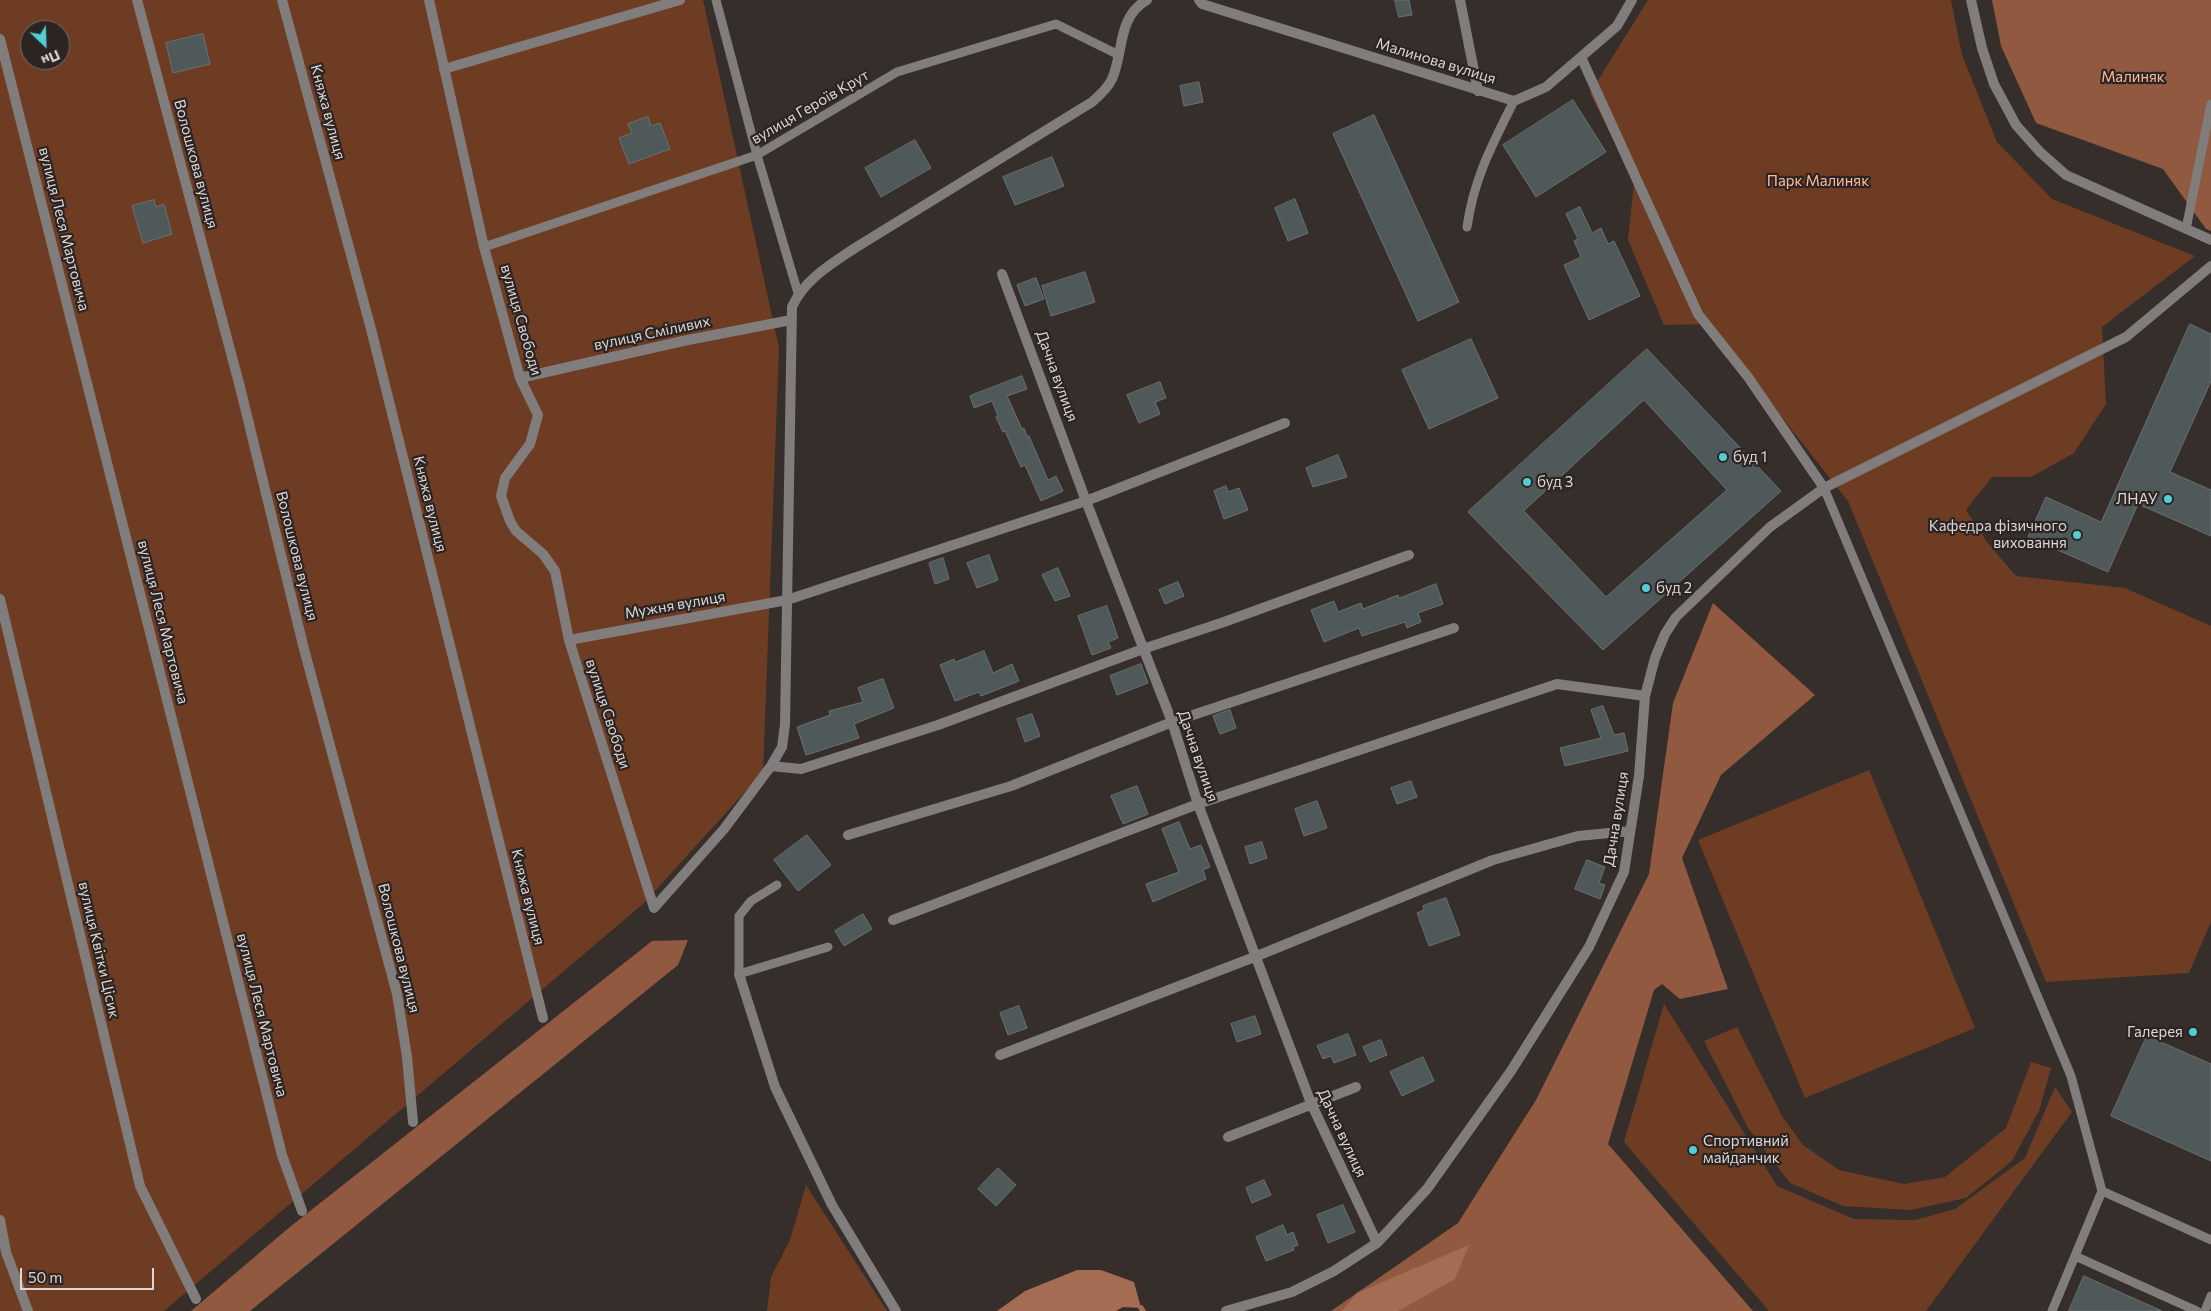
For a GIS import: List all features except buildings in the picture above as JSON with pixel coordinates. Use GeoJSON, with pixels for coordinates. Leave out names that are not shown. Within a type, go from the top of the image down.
{"type":"FeatureCollection","features":[{"type":"Feature","properties":{"kind":"street","name":"Волошкова вулиця"},"geometry":{"type":"LineString","coordinates":[[137,0],[240,386],[304,649],[397,994],[407,1058],[413,1122]]}},
{"type":"Feature","properties":{"kind":"street","name":"Княжа вулиця"},"geometry":{"type":"LineString","coordinates":[[282,0],[371,329],[543,1018]]}},
{"type":"Feature","properties":{"kind":"street","name":"вулиця Свободи"},"geometry":{"type":"LineString","coordinates":[[429,0],[484,247],[520,378],[538,415],[530,444],[505,478],[501,496],[510,521],[516,531],[543,554],[555,571],[568,640],[654,908],[724,829],[771,766]]}},
{"type":"Feature","properties":{"kind":"street"},"geometry":{"type":"LineString","coordinates":[[444,69],[680,0]]}},
{"type":"Feature","properties":{"kind":"street"},"geometry":{"type":"LineString","coordinates":[[1147,0],[1140,4],[1123,31],[1112,80],[1092,102],[855,248],[824,269],[798,293],[792,307],[791,320],[785,724],[782,747],[771,766],[801,769],[938,725],[1143,649],[1224,622],[1409,555]]}},
{"type":"Feature","properties":{"kind":"street","name":"Малинова вулиця"},"geometry":{"type":"LineString","coordinates":[[1199,0],[1202,4],[1514,101]]}},
{"type":"Feature","properties":{"kind":"street"},"geometry":{"type":"LineString","coordinates":[[1460,0],[1478,90]]}},
{"type":"Feature","properties":{"kind":"street"},"geometry":{"type":"LineString","coordinates":[[1514,101],[1546,87],[1617,26],[1632,0]]}},
{"type":"Feature","properties":{"kind":"street"},"geometry":{"type":"LineString","coordinates":[[1972,0],[1982,48],[1994,84],[2016,125],[2040,152],[2066,175],[2211,240]]}},
{"type":"Feature","properties":{"kind":"street","name":"вулиця Леся Мартовича"},"geometry":{"type":"LineString","coordinates":[[0,39],[282,1155],[302,1211]]}},
{"type":"Feature","properties":{"kind":"street"},"geometry":{"type":"LineString","coordinates":[[1580,57],[1698,314],[1748,377],[1824,488]]}},
{"type":"Feature","properties":{"kind":"street","name":"Дачна вулиця"},"geometry":{"type":"LineString","coordinates":[[1226,1311],[1292,1292],[1334,1270],[1377,1243],[1427,1189],[1511,1071],[1589,947],[1624,872],[1639,776],[1645,696],[1655,658],[1665,634],[1676,617],[1770,527],[1824,488],[2126,337],[2211,266]]}},
{"type":"Feature","properties":{"kind":"street","name":"Дачна вулиця"},"geometry":{"type":"LineString","coordinates":[[1002,274],[1086,501],[1172,722],[1198,804],[1311,1103],[1377,1243]]}},
{"type":"Feature","properties":{"kind":"street","name":"вулиця Сміливих"},"geometry":{"type":"LineString","coordinates":[[520,378],[683,341],[791,320]]}},
{"type":"Feature","properties":{"kind":"street","name":"Мужня вулиця"},"geometry":{"type":"LineString","coordinates":[[568,640],[787,600],[1086,501],[1285,423]]}},
{"type":"Feature","properties":{"kind":"street","name":"вулиця Квітки Цісик"},"geometry":{"type":"LineString","coordinates":[[0,599],[140,1186],[196,1299]]}},
{"type":"Feature","properties":{"kind":"street"},"geometry":{"type":"LineString","coordinates":[[848,835],[1011,786],[1172,722],[1454,628]]}},
{"type":"Feature","properties":{"kind":"street"},"geometry":{"type":"LineString","coordinates":[[893,920],[1198,804],[1556,684],[1645,696]]}},
{"type":"Feature","properties":{"kind":"street"},"geometry":{"type":"LineString","coordinates":[[1000,1055],[1257,956],[1493,860],[1578,836],[1630,831]]}},
{"type":"Feature","properties":{"kind":"street"},"geometry":{"type":"LineString","coordinates":[[739,974],[775,1087],[832,1205],[896,1311]]}},
{"type":"Feature","properties":{"kind":"street"},"geometry":{"type":"LineString","coordinates":[[1228,1137],[1356,1087]]}},
{"type":"Feature","properties":{"kind":"street"},"geometry":{"type":"LineString","coordinates":[[0,1220],[6,1252],[28,1311]]}},
{"type":"Feature","properties":{"kind":"lane"},"geometry":{"type":"LineString","coordinates":[[716,0],[757,155],[798,293]]}},
{"type":"Feature","properties":{"kind":"lane","name":"вулиця Героїв Крут"},"geometry":{"type":"LineString","coordinates":[[484,247],[757,155],[897,72],[1056,24],[1119,55]]}},
{"type":"Feature","properties":{"kind":"lane"},"geometry":{"type":"LineString","coordinates":[[1467,227],[1471,198],[1482,166],[1514,101]]}},
{"type":"Feature","properties":{"kind":"lane"},"geometry":{"type":"LineString","coordinates":[[2186,229],[2211,104]]}},
{"type":"Feature","properties":{"kind":"lane"},"geometry":{"type":"LineString","coordinates":[[1824,488],[2071,1076],[2102,1191],[2052,1311]]}},
{"type":"Feature","properties":{"kind":"lane"},"geometry":{"type":"LineString","coordinates":[[777,885],[751,901],[739,916],[739,974],[828,947]]}},
{"type":"Feature","properties":{"kind":"lane"},"geometry":{"type":"LineString","coordinates":[[2102,1191],[2211,1240]]}},
{"type":"Feature","properties":{"kind":"lane"},"geometry":{"type":"LineString","coordinates":[[2075,1256],[2197,1311]]}},
{"type":"Feature","properties":{"kind":"lane"},"geometry":{"type":"LineString","coordinates":[[2205,1311],[2211,1296]]}},
{"type":"Feature","properties":{"kind":"green space"},"geometry":{"type":"Polygon","coordinates":[[[0,0],[703,0],[779,348],[763,772],[644,903],[164,1311],[0,1311],[0,0]]]}},
{"type":"Feature","properties":{"kind":"green space","name":"Парк Малиняк"},"geometry":{"type":"Polygon","coordinates":[[[1648,0],[1951,0],[1962,55],[1997,142],[2052,199],[2195,256],[2102,327],[2106,404],[2074,453],[2031,477],[1992,477],[1966,510],[1987,542],[2016,576],[2125,588],[2211,626],[2211,922],[2189,973],[2046,982],[1848,501],[1708,324],[1664,325],[1628,240],[1634,182],[1590,93],[1648,0]]]}},
{"type":"Feature","properties":{"kind":"green space","name":"Малиняк"},"geometry":{"type":"Polygon","coordinates":[[[1992,0],[2211,0],[2211,231],[2206,229],[2163,169],[2036,123],[2001,46],[1992,0]]]}},
{"type":"Feature","properties":{"kind":"green space"},"geometry":{"type":"Polygon","coordinates":[[[1713,603],[1815,695],[1721,775],[1682,858],[1728,989],[1680,999],[1662,984],[1654,990],[1608,1144],[1753,1311],[1331,1311],[1458,1223],[1536,1100],[1649,874],[1673,703],[1713,603]]]}},
{"type":"Feature","properties":{"kind":"green space"},"geometry":{"type":"Polygon","coordinates":[[[1869,770],[1975,1028],[1805,1098],[1698,840],[1869,770]]]}},
{"type":"Feature","properties":{"kind":"green space"},"geometry":{"type":"Polygon","coordinates":[[[688,940],[678,965],[250,1311],[191,1311],[291,1226],[652,941],[688,940]]]}},
{"type":"Feature","properties":{"kind":"green space","name":"Спортивний майданчик"},"geometry":{"type":"Polygon","coordinates":[[[1664,1004],[1777,1186],[1854,1219],[1915,1220],[1955,1209],[2025,1158],[2055,1087],[2072,1112],[1926,1311],[1769,1311],[1624,1142],[1664,1004]]]}},
{"type":"Feature","properties":{"kind":"green space"},"geometry":{"type":"Polygon","coordinates":[[[1737,1027],[1782,1116],[1803,1145],[1839,1170],[1904,1184],[1945,1177],[2006,1128],[2031,1062],[2051,1068],[2039,1111],[2012,1161],[1966,1198],[1911,1210],[1843,1206],[1790,1183],[1748,1128],[1704,1041],[1737,1027]]]}},
{"type":"Feature","properties":{"kind":"green space"},"geometry":{"type":"Polygon","coordinates":[[[806,1185],[887,1311],[767,1311],[771,1277],[790,1240],[806,1185]]]}},
{"type":"Feature","properties":{"kind":"shaded area"},"geometry":{"type":"Polygon","coordinates":[[[1469,1245],[1455,1279],[1398,1311],[1342,1311],[1357,1293],[1469,1245]]]}},
{"type":"Feature","properties":{"kind":"shaded area"},"geometry":{"type":"Polygon","coordinates":[[[1077,1270],[1101,1270],[1134,1282],[1141,1308],[1123,1307],[1116,1311],[997,1311],[1025,1291],[1077,1270]]]}},
{"type":"Feature","properties":{"kind":"place","name":"буд 1"},"geometry":{"type":"Point","coordinates":[1723,457]}},
{"type":"Feature","properties":{"kind":"place","name":"буд 3"},"geometry":{"type":"Point","coordinates":[1527,482]}},
{"type":"Feature","properties":{"kind":"place","name":"ЛНАУ"},"geometry":{"type":"Point","coordinates":[2168,499]}},
{"type":"Feature","properties":{"kind":"place","name":"Кафедра фізичного виховання"},"geometry":{"type":"Point","coordinates":[2077,535]}},
{"type":"Feature","properties":{"kind":"place","name":"буд 2"},"geometry":{"type":"Point","coordinates":[1646,588]}},
{"type":"Feature","properties":{"kind":"place","name":"Галерея"},"geometry":{"type":"Point","coordinates":[2193,1032]}},
{"type":"Feature","properties":{"kind":"place","name":"Спортивний майданчик"},"geometry":{"type":"Point","coordinates":[1693,1150]}}]}
